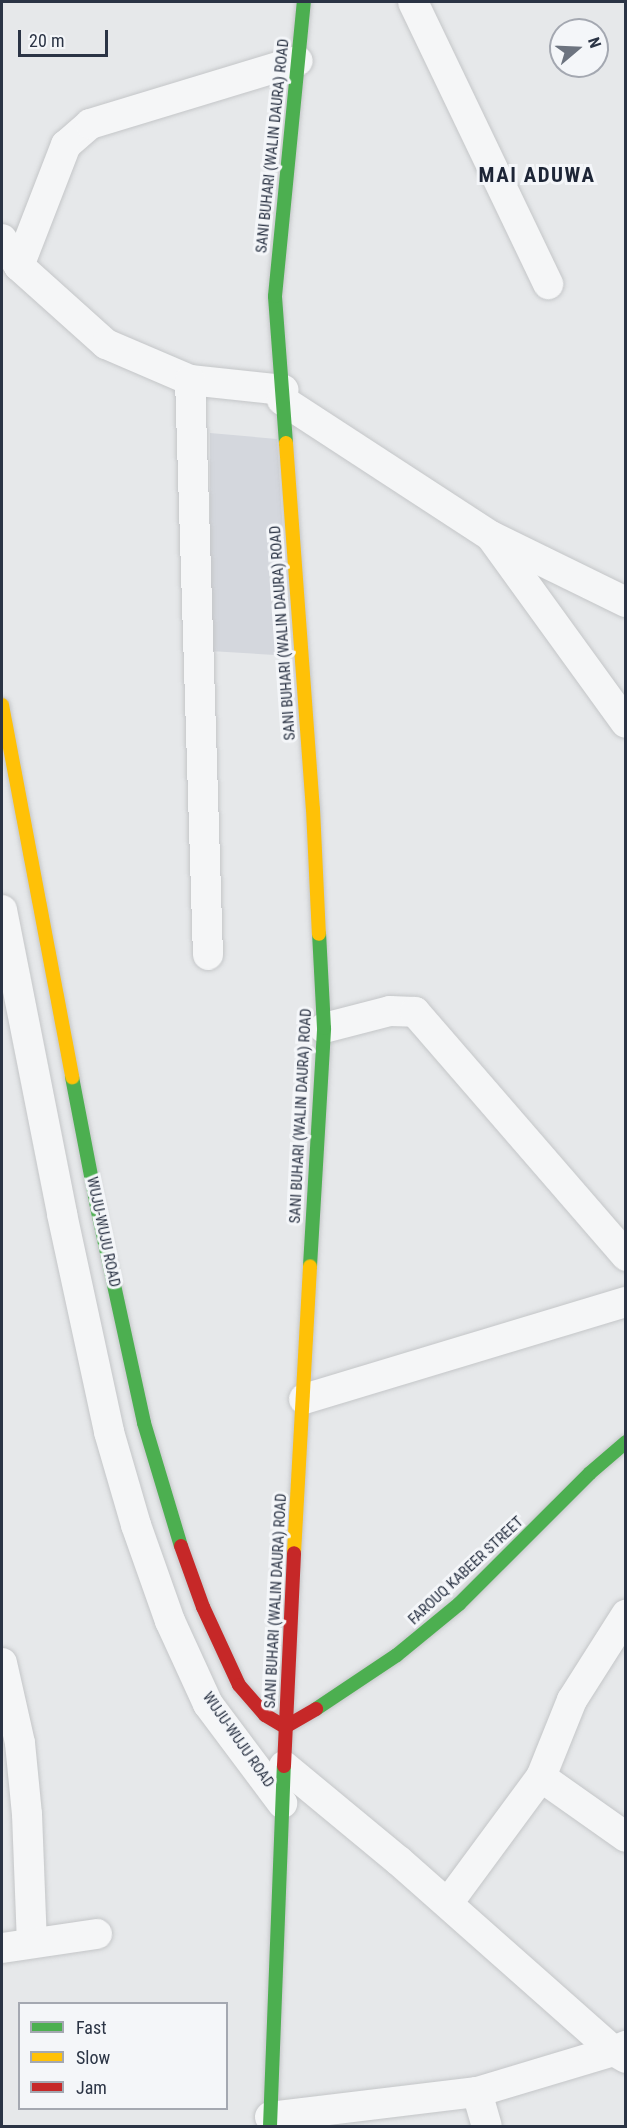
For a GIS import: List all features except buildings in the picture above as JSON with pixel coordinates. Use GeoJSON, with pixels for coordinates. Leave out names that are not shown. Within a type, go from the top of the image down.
{"type":"FeatureCollection","features":[{"type":"Feature","properties":{"kind":"street","name":"SANI BUHARI (WALIN DAURA) ROAD"},"geometry":{"type":"LineString","coordinates":[[270,2122],[285,1727],[324,1028],[313,809],[274,296],[304,2]]}},
{"type":"Feature","properties":{"kind":"street"},"geometry":{"type":"LineString","coordinates":[[413,2],[548,284]]}},
{"type":"Feature","properties":{"kind":"street"},"geometry":{"type":"LineString","coordinates":[[19,266],[66,145],[90,124],[298,61]]}},
{"type":"Feature","properties":{"kind":"street"},"geometry":{"type":"LineString","coordinates":[[2,239],[19,266],[106,344],[190,380],[282,395],[491,536],[626,602]]}},
{"type":"Feature","properties":{"kind":"street"},"geometry":{"type":"LineString","coordinates":[[190,380],[208,955]]}},
{"type":"Feature","properties":{"kind":"street"},"geometry":{"type":"LineString","coordinates":[[491,536],[626,723]]}},
{"type":"Feature","properties":{"kind":"street","name":"WUJU-WUJU ROAD"},"geometry":{"type":"LineString","coordinates":[[2,705],[72,1082],[144,1423],[170,1514],[203,1607],[239,1685],[265,1715],[285,1727]]}},
{"type":"Feature","properties":{"kind":"street","name":"WUJU-WUJU ROAD"},"geometry":{"type":"LineString","coordinates":[[2,910],[62,1214],[104,1409],[136,1525],[170,1621],[208,1704],[282,1803]]}},
{"type":"Feature","properties":{"kind":"street"},"geometry":{"type":"LineString","coordinates":[[324,1028],[390,1011],[415,1012],[626,1256]]}},
{"type":"Feature","properties":{"kind":"street"},"geometry":{"type":"LineString","coordinates":[[304,1399],[626,1302]]}},
{"type":"Feature","properties":{"kind":"street","name":"FAROUQ KABEER STREET"},"geometry":{"type":"LineString","coordinates":[[285,1727],[333,1700],[398,1655],[459,1604],[624,1446]]}},
{"type":"Feature","properties":{"kind":"street"},"geometry":{"type":"LineString","coordinates":[[448,1903],[541,1777],[572,1700],[626,1615]]}},
{"type":"Feature","properties":{"kind":"street"},"geometry":{"type":"LineString","coordinates":[[2,1663],[21,1755],[27,1814],[32,1943]]}},
{"type":"Feature","properties":{"kind":"street"},"geometry":{"type":"LineString","coordinates":[[284,1766],[622,2051]]}},
{"type":"Feature","properties":{"kind":"street"},"geometry":{"type":"LineString","coordinates":[[541,1777],[626,1837]]}},
{"type":"Feature","properties":{"kind":"street"},"geometry":{"type":"LineString","coordinates":[[2,1948],[97,1934]]}},
{"type":"Feature","properties":{"kind":"street"},"geometry":{"type":"LineString","coordinates":[[270,2122],[477,2092],[622,2051]]}},
{"type":"Feature","properties":{"kind":"street"},"geometry":{"type":"LineString","coordinates":[[477,2092],[487,2127]]}},
{"type":"Feature","properties":{"kind":"shaded area"},"geometry":{"type":"Polygon","coordinates":[[[210,433],[277,439],[291,656],[210,651],[210,433]]]}},
{"type":"Feature","properties":{"kind":"traffic: fast"},"geometry":{"type":"LineString","coordinates":[[286,443],[275,296],[304,2]]}},
{"type":"Feature","properties":{"kind":"traffic: fast"},"geometry":{"type":"LineString","coordinates":[[310,1266],[324,1028],[319,934]]}},
{"type":"Feature","properties":{"kind":"traffic: fast"},"geometry":{"type":"LineString","coordinates":[[72,1077],[97,1207],[144,1423],[181,1546]]}},
{"type":"Feature","properties":{"kind":"traffic: fast"},"geometry":{"type":"LineString","coordinates":[[316,1709],[397,1655],[459,1604],[590,1473],[626,1442]]}},
{"type":"Feature","properties":{"kind":"traffic: fast"},"geometry":{"type":"LineString","coordinates":[[270,2126],[284,1766]]}},
{"type":"Feature","properties":{"kind":"traffic: slow"},"geometry":{"type":"LineString","coordinates":[[286,443],[313,809],[319,934]]}},
{"type":"Feature","properties":{"kind":"traffic: slow"},"geometry":{"type":"LineString","coordinates":[[2,705],[72,1077]]}},
{"type":"Feature","properties":{"kind":"traffic: slow"},"geometry":{"type":"LineString","coordinates":[[294,1553],[310,1266]]}},
{"type":"Feature","properties":{"kind":"traffic: jam"},"geometry":{"type":"LineString","coordinates":[[181,1546],[203,1607],[239,1685],[265,1715],[285,1727],[316,1709]]}},
{"type":"Feature","properties":{"kind":"traffic: jam"},"geometry":{"type":"LineString","coordinates":[[284,1766],[294,1553]]}},
{"type":"Feature","properties":{"kind":"district","name":"MAI ADUWA"},"geometry":{"type":"Point","coordinates":[537,175]}}]}
